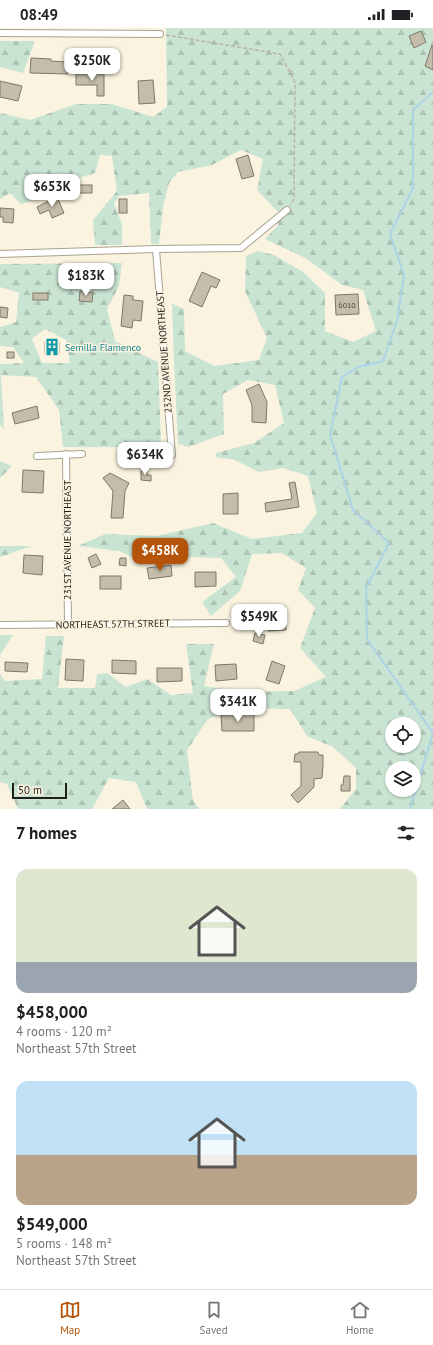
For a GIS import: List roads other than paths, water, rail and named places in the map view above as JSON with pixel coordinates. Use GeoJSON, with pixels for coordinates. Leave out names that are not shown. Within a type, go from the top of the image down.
{"type":"FeatureCollection","features":[{"type":"Feature","properties":{"kind":"street"},"geometry":{"type":"LineString","coordinates":[[0,33],[160,34]]}},
{"type":"Feature","properties":{"kind":"street"},"geometry":{"type":"LineString","coordinates":[[0,254],[241,248],[287,210]]}},
{"type":"Feature","properties":{"kind":"street","name":"232ND AVENUE NORTHEAST"},"geometry":{"type":"LineString","coordinates":[[156,249],[172,455]]}},
{"type":"Feature","properties":{"kind":"street","name":"231ST AVENUE NORTHEAST"},"geometry":{"type":"LineString","coordinates":[[66,454],[68,625]]}},
{"type":"Feature","properties":{"kind":"street"},"geometry":{"type":"LineString","coordinates":[[37,456],[82,454]]}},
{"type":"Feature","properties":{"kind":"street","name":"NORTHEAST 57TH STREET"},"geometry":{"type":"LineString","coordinates":[[0,625],[226,623]]}},
{"type":"Feature","properties":{"kind":"waterway"},"geometry":{"type":"LineString","coordinates":[[410,809],[433,733],[367,639],[366,588],[389,543],[353,510],[330,435],[342,377],[358,367],[383,361],[397,321],[404,275],[390,234],[413,188],[413,110],[433,92]]}},
{"type":"Feature","properties":{"kind":"place","name":"Semilla Flamenco"},"geometry":{"type":"Point","coordinates":[52,347]}}]}
